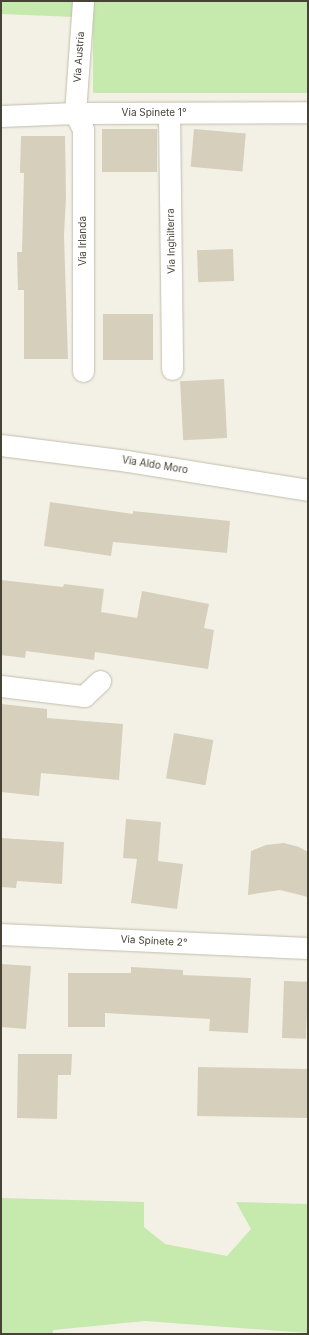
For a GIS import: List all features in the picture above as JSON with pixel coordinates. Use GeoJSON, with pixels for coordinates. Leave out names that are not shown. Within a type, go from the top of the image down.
{"type":"FeatureCollection","features":[{"type":"Feature","properties":{"kind":"street","name":"Via Austria"},"geometry":{"type":"LineString","coordinates":[[75,114],[83,1]]}},
{"type":"Feature","properties":{"kind":"street","name":"Via Spinete 1°"},"geometry":{"type":"LineString","coordinates":[[1,116],[308,112]]}},
{"type":"Feature","properties":{"kind":"street","name":"Via Inghilterra"},"geometry":{"type":"LineString","coordinates":[[170,113],[172,369]]}},
{"type":"Feature","properties":{"kind":"street","name":"Via Irlanda"},"geometry":{"type":"LineString","coordinates":[[75,114],[83,129],[83,371]]}},
{"type":"Feature","properties":{"kind":"street","name":"Via Aldo Moro"},"geometry":{"type":"LineString","coordinates":[[1,445],[127,461],[308,490]]}},
{"type":"Feature","properties":{"kind":"street"},"geometry":{"type":"LineString","coordinates":[[1,686],[84,696],[100,681]]}},
{"type":"Feature","properties":{"kind":"street","name":"Via Spinete 2°"},"geometry":{"type":"LineString","coordinates":[[1,934],[308,948]]}},
{"type":"Feature","properties":{"kind":"green space"},"geometry":{"type":"Polygon","coordinates":[[[1,1],[75,1],[74,17],[1,14],[1,1]]]}},
{"type":"Feature","properties":{"kind":"green space"},"geometry":{"type":"Polygon","coordinates":[[[93,1],[308,1],[308,93],[93,93],[93,1]]]}},
{"type":"Feature","properties":{"kind":"green space"},"geometry":{"type":"Polygon","coordinates":[[[1,1198],[144,1202],[144,1227],[165,1244],[227,1256],[251,1229],[236,1202],[308,1204],[308,1333],[145,1321],[53,1330],[53,1334],[1,1334],[1,1198]]]}},
{"type":"Feature","properties":{"kind":"building"},"geometry":{"type":"Polygon","coordinates":[[[102,129],[157,129],[157,172],[102,172],[102,129]]]}},
{"type":"Feature","properties":{"kind":"building"},"geometry":{"type":"Polygon","coordinates":[[[194,129],[246,134],[242,171],[191,167],[194,129]]]}},
{"type":"Feature","properties":{"kind":"building"},"geometry":{"type":"Polygon","coordinates":[[[21,136],[65,136],[66,196],[64,236],[68,359],[24,359],[24,290],[18,290],[17,252],[22,252],[24,173],[20,173],[21,136]]]}},
{"type":"Feature","properties":{"kind":"building"},"geometry":{"type":"Polygon","coordinates":[[[233,249],[234,281],[198,282],[197,250],[233,249]]]}},
{"type":"Feature","properties":{"kind":"building"},"geometry":{"type":"Polygon","coordinates":[[[103,314],[153,314],[153,360],[103,360],[103,314]]]}},
{"type":"Feature","properties":{"kind":"building"},"geometry":{"type":"Polygon","coordinates":[[[224,379],[227,438],[183,440],[180,381],[224,379]]]}},
{"type":"Feature","properties":{"kind":"building"},"geometry":{"type":"Polygon","coordinates":[[[50,502],[133,514],[133,511],[230,521],[227,553],[113,542],[111,556],[44,546],[50,502]]]}},
{"type":"Feature","properties":{"kind":"building"},"geometry":{"type":"Polygon","coordinates":[[[1,580],[63,587],[64,584],[104,589],[101,612],[137,618],[142,591],[209,604],[204,628],[214,630],[208,669],[95,652],[94,660],[26,651],[25,658],[1,655],[1,580]]]}},
{"type":"Feature","properties":{"kind":"building"},"geometry":{"type":"Polygon","coordinates":[[[1,704],[47,709],[47,718],[123,724],[119,780],[41,773],[39,796],[1,792],[1,704]]]}},
{"type":"Feature","properties":{"kind":"building"},"geometry":{"type":"Polygon","coordinates":[[[174,733],[213,740],[205,785],[166,778],[174,733]]]}},
{"type":"Feature","properties":{"kind":"building"},"geometry":{"type":"Polygon","coordinates":[[[126,819],[161,822],[158,861],[183,864],[177,909],[131,903],[137,859],[123,858],[126,819]]]}},
{"type":"Feature","properties":{"kind":"building"},"geometry":{"type":"Polygon","coordinates":[[[1,838],[64,842],[62,884],[17,881],[16,888],[1,887],[1,838]]]}},
{"type":"Feature","properties":{"kind":"building"},"geometry":{"type":"Polygon","coordinates":[[[284,843],[299,847],[308,852],[308,897],[280,890],[248,895],[251,851],[266,845],[284,843]]]}},
{"type":"Feature","properties":{"kind":"building"},"geometry":{"type":"Polygon","coordinates":[[[1,964],[31,966],[26,1029],[1,1027],[1,964]]]}},
{"type":"Feature","properties":{"kind":"building"},"geometry":{"type":"Polygon","coordinates":[[[131,967],[183,970],[183,975],[251,978],[248,1033],[209,1031],[210,1019],[105,1013],[105,1027],[68,1027],[68,973],[131,973],[131,967]]]}},
{"type":"Feature","properties":{"kind":"building"},"geometry":{"type":"Polygon","coordinates":[[[284,981],[308,982],[306,1039],[282,1038],[284,981]]]}},
{"type":"Feature","properties":{"kind":"building"},"geometry":{"type":"Polygon","coordinates":[[[18,1054],[72,1054],[71,1075],[58,1075],[57,1119],[17,1118],[18,1054]]]}},
{"type":"Feature","properties":{"kind":"building"},"geometry":{"type":"Polygon","coordinates":[[[198,1067],[308,1069],[307,1118],[197,1116],[198,1067]]]}}]}
